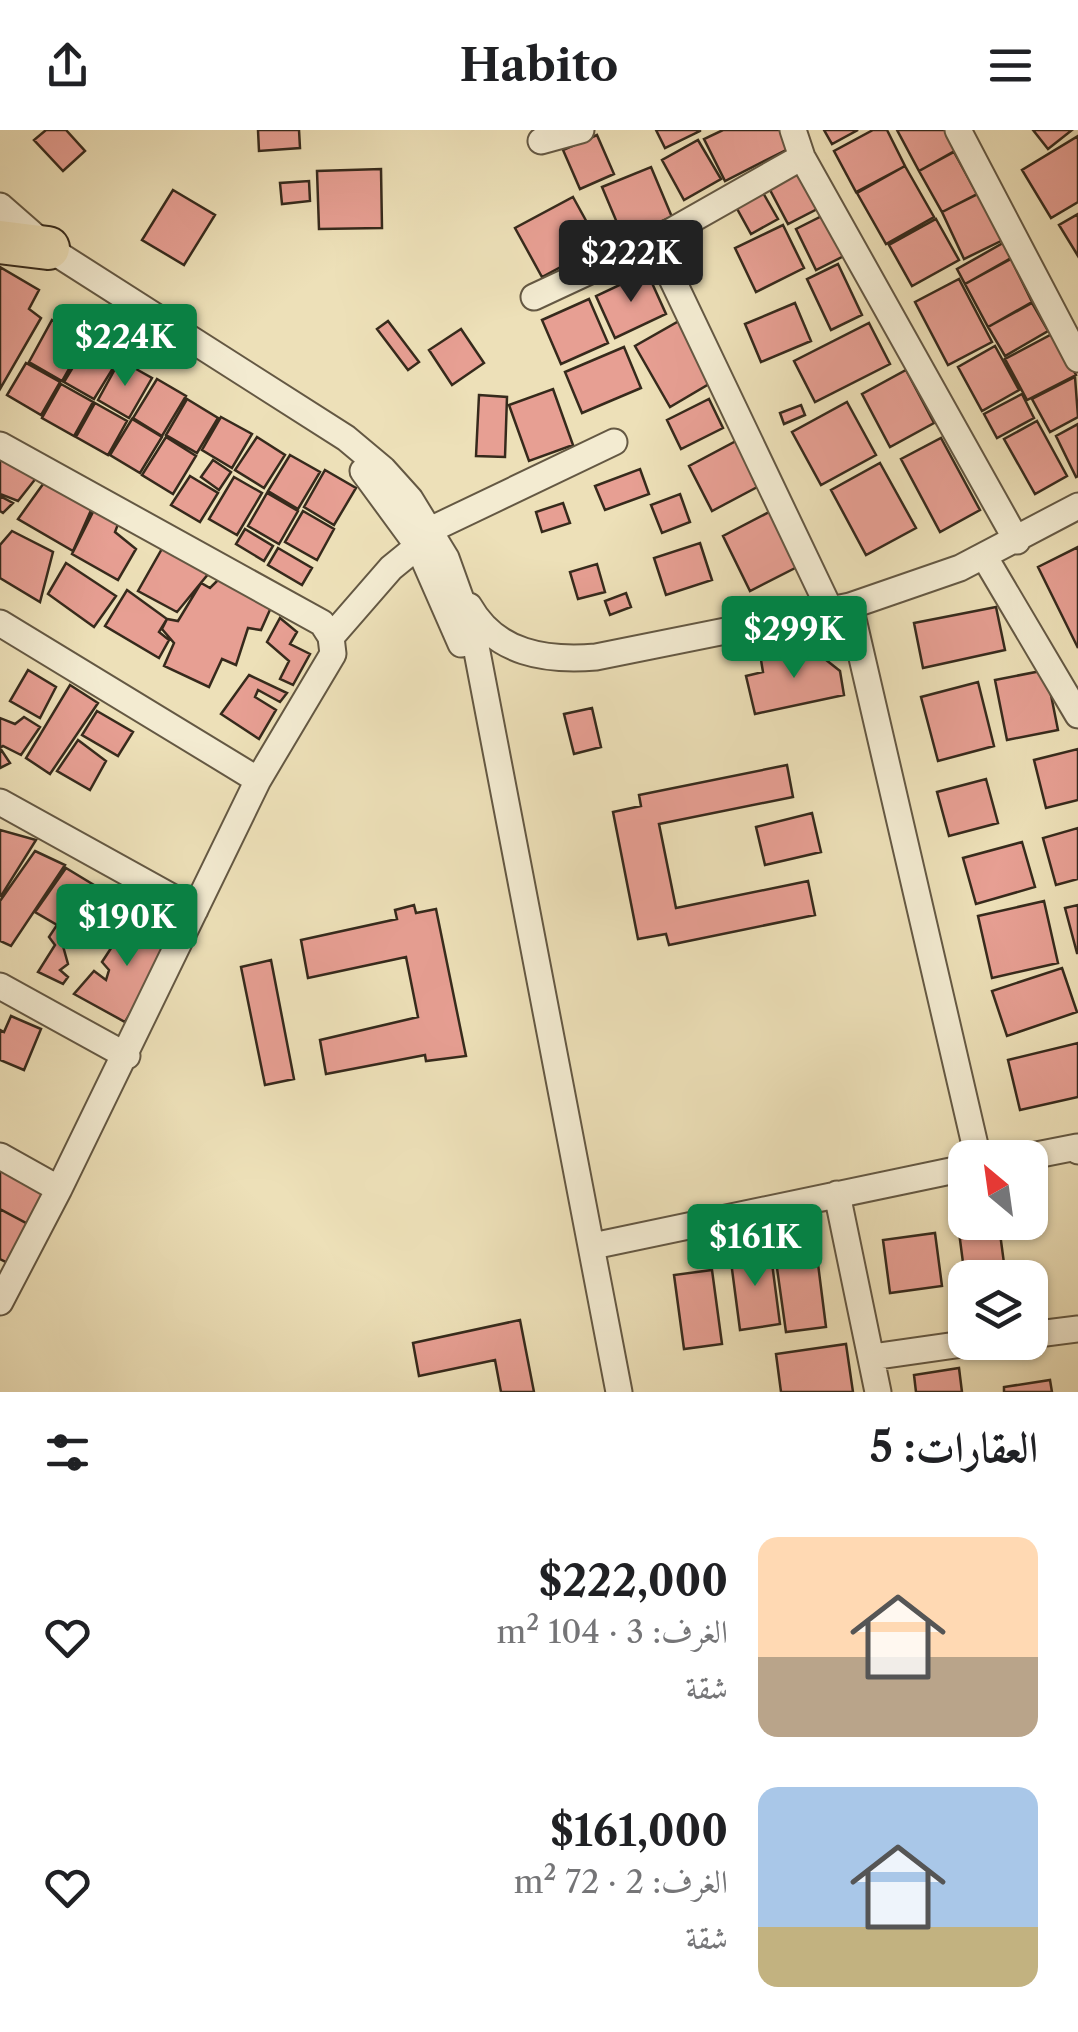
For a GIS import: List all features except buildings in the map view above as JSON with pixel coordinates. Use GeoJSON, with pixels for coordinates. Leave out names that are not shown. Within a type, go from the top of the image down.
{"type":"FeatureCollection","features":[{"type":"Feature","properties":{"kind":"highway"},"geometry":{"type":"LineString","coordinates":[[0,242],[48,248]]}},
{"type":"Feature","properties":{"kind":"street"},"geometry":{"type":"LineString","coordinates":[[541,141],[581,130]]}},
{"type":"Feature","properties":{"kind":"street"},"geometry":{"type":"LineString","coordinates":[[793,130],[802,157],[1017,540]]}},
{"type":"Feature","properties":{"kind":"street"},"geometry":{"type":"LineString","coordinates":[[958,130],[1078,359]]}},
{"type":"Feature","properties":{"kind":"street"},"geometry":{"type":"LineString","coordinates":[[534,297],[654,241],[802,157]]}},
{"type":"Feature","properties":{"kind":"street"},"geometry":{"type":"LineString","coordinates":[[0,206],[48,248],[346,438],[383,469],[476,617],[498,640],[526,654],[558,660],[596,657],[840,608],[984,556],[1078,506]]}},
{"type":"Feature","properties":{"kind":"street"},"geometry":{"type":"LineString","coordinates":[[654,241],[840,608],[973,1140]]}},
{"type":"Feature","properties":{"kind":"street"},"geometry":{"type":"LineString","coordinates":[[331,637],[390,568],[424,538],[614,442]]}},
{"type":"Feature","properties":{"kind":"street"},"geometry":{"type":"LineString","coordinates":[[0,444],[322,623],[331,637],[332,654],[258,780],[127,1056],[0,1302]]}},
{"type":"Feature","properties":{"kind":"street"},"geometry":{"type":"LineString","coordinates":[[424,538],[481,684]]}},
{"type":"Feature","properties":{"kind":"street"},"geometry":{"type":"LineString","coordinates":[[984,556],[1078,715]]}},
{"type":"Feature","properties":{"kind":"street"},"geometry":{"type":"LineString","coordinates":[[460,590],[619,1392]]}},
{"type":"Feature","properties":{"kind":"street"},"geometry":{"type":"LineString","coordinates":[[0,623],[258,780]]}},
{"type":"Feature","properties":{"kind":"street"},"geometry":{"type":"LineString","coordinates":[[0,802],[196,910]]}},
{"type":"Feature","properties":{"kind":"street"},"geometry":{"type":"LineString","coordinates":[[0,986],[127,1056]]}},
{"type":"Feature","properties":{"kind":"street"},"geometry":{"type":"LineString","coordinates":[[1048,1153],[1078,1148]]}},
{"type":"Feature","properties":{"kind":"street"},"geometry":{"type":"LineString","coordinates":[[0,1156],[59,1189]]}},
{"type":"Feature","properties":{"kind":"street"},"geometry":{"type":"LineString","coordinates":[[593,1246],[948,1171]]}},
{"type":"Feature","properties":{"kind":"street"},"geometry":{"type":"LineString","coordinates":[[837,1194],[878,1392]]}},
{"type":"Feature","properties":{"kind":"street"},"geometry":{"type":"LineString","coordinates":[[1048,1333],[1078,1329]]}},
{"type":"Feature","properties":{"kind":"street"},"geometry":{"type":"LineString","coordinates":[[872,1357],[948,1346]]}}]}
